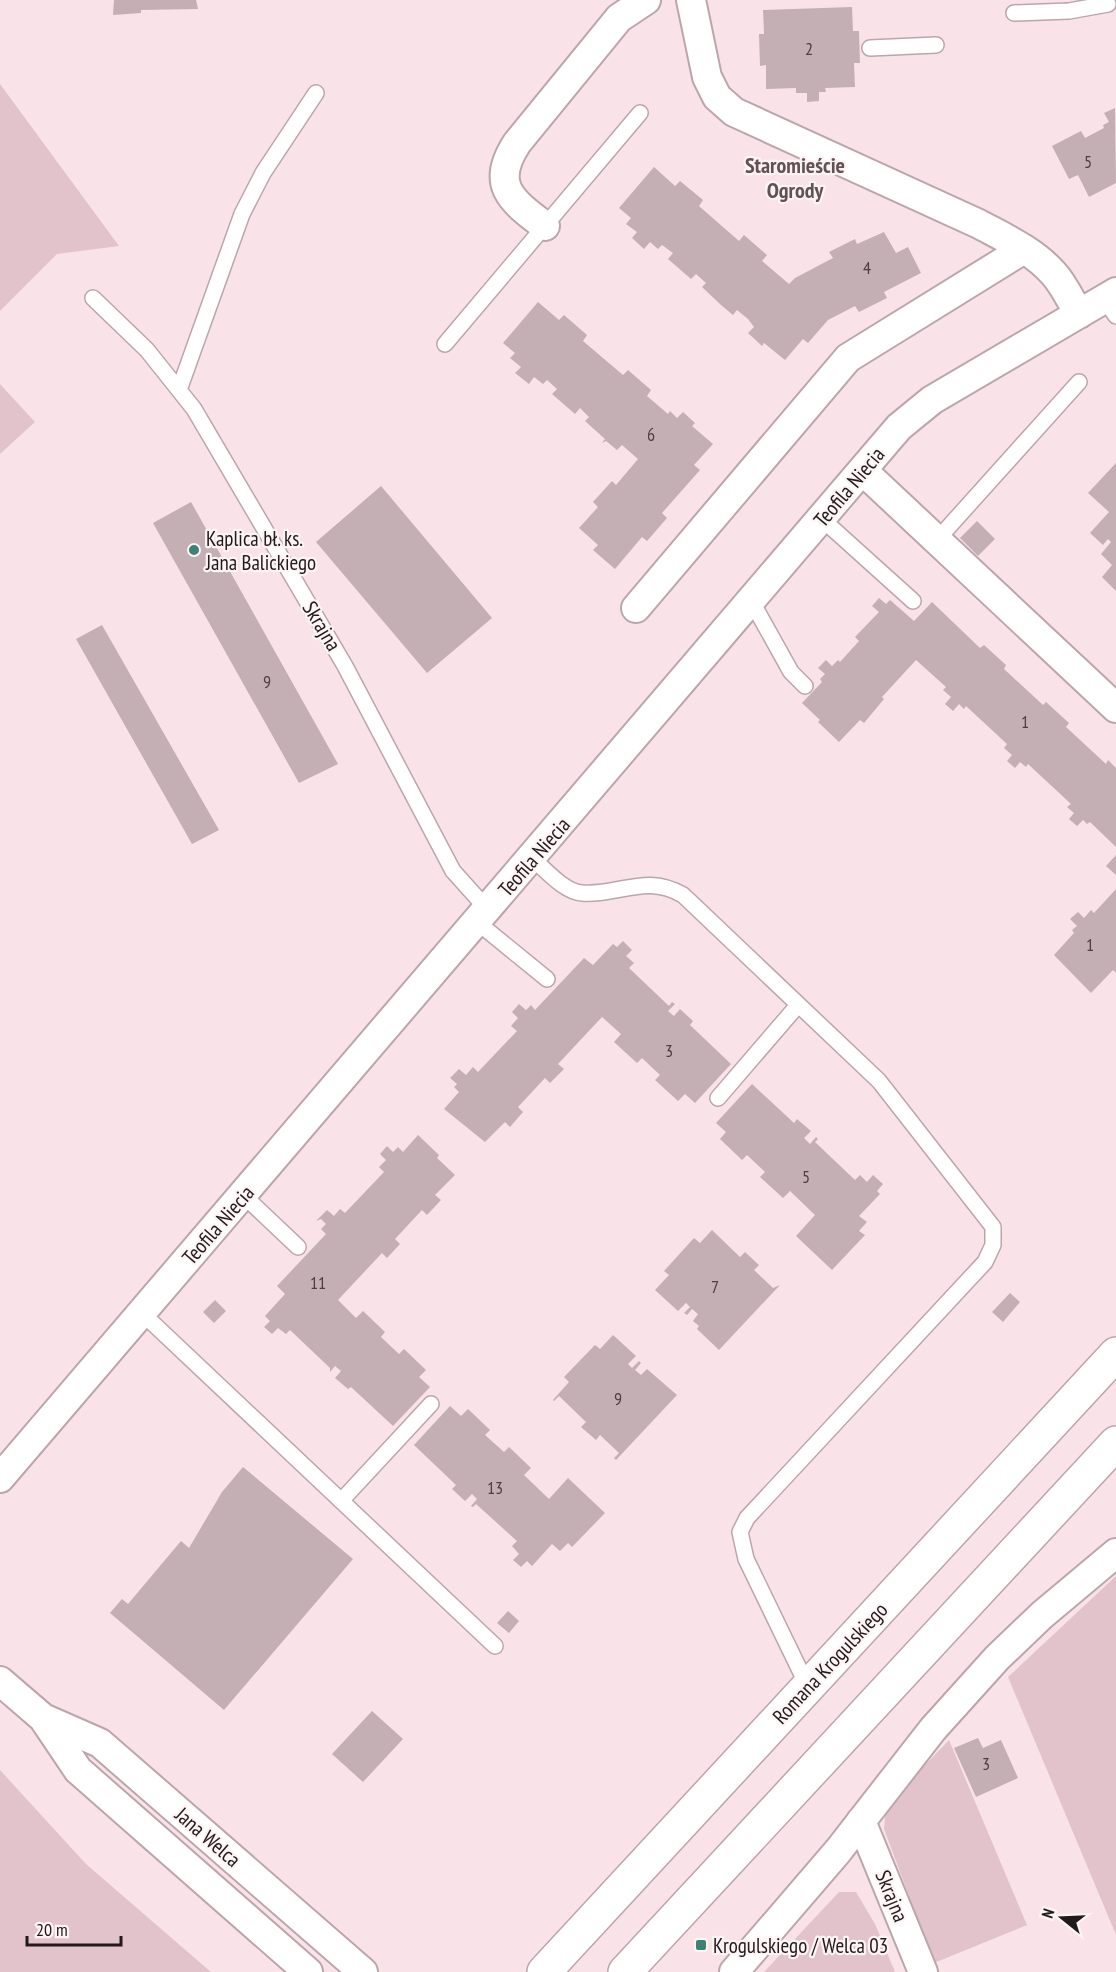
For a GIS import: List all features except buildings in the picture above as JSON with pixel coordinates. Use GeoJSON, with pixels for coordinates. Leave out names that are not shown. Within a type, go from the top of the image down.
{"type":"FeatureCollection","features":[{"type":"Feature","properties":{"kind":"main road","name":"Romana Krogulskiego"},"geometry":{"type":"LineString","coordinates":[[544,1972],[1116,1354]]}},
{"type":"Feature","properties":{"kind":"main road"},"geometry":{"type":"LineString","coordinates":[[625,1972],[1116,1443]]}},
{"type":"Feature","properties":{"kind":"street"},"geometry":{"type":"LineString","coordinates":[[545,226],[524,210],[509,193],[503,177],[505,162],[517,143],[619,18],[646,0]]}},
{"type":"Feature","properties":{"kind":"street"},"geometry":{"type":"LineString","coordinates":[[691,0],[707,77],[717,97],[734,112],[979,224],[1024,249],[1054,274],[1079,314]]}},
{"type":"Feature","properties":{"kind":"street"},"geometry":{"type":"LineString","coordinates":[[636,608],[848,358],[1024,249]]}},
{"type":"Feature","properties":{"kind":"street","name":"Teofila Niecia"},"geometry":{"type":"LineString","coordinates":[[0,1478],[752,602],[899,427],[932,400],[1079,314],[1112,302]]}},
{"type":"Feature","properties":{"kind":"street"},"geometry":{"type":"LineString","coordinates":[[863,471],[1116,708]]}},
{"type":"Feature","properties":{"kind":"street"},"geometry":{"type":"LineString","coordinates":[[734,1972],[838,1851],[933,1729],[997,1658],[1042,1615],[1116,1553]]}},
{"type":"Feature","properties":{"kind":"street","name":"Jana Welca"},"geometry":{"type":"LineString","coordinates":[[0,1681],[43,1718],[78,1770],[308,1972]]}},
{"type":"Feature","properties":{"kind":"street","name":"Jana Welca"},"geometry":{"type":"LineString","coordinates":[[43,1718],[100,1743],[353,1969]]}},
{"type":"Feature","properties":{"kind":"street","name":"Skrajna"},"geometry":{"type":"LineString","coordinates":[[861,1821],[923,1972]]}},
{"type":"Feature","properties":{"kind":"lane"},"geometry":{"type":"LineString","coordinates":[[1014,13],[1069,11],[1108,4]]}},
{"type":"Feature","properties":{"kind":"lane"},"geometry":{"type":"LineString","coordinates":[[870,48],[936,45]]}},
{"type":"Feature","properties":{"kind":"lane"},"geometry":{"type":"LineString","coordinates":[[179,390],[242,214],[263,173],[316,93]]}},
{"type":"Feature","properties":{"kind":"lane"},"geometry":{"type":"LineString","coordinates":[[445,344],[640,113]]}},
{"type":"Feature","properties":{"kind":"lane","name":"Skrajna"},"geometry":{"type":"LineString","coordinates":[[93,298],[147,350],[194,409],[345,666],[453,871],[483,916],[547,980]]}},
{"type":"Feature","properties":{"kind":"lane"},"geometry":{"type":"LineString","coordinates":[[936,541],[1079,382]]}},
{"type":"Feature","properties":{"kind":"lane"},"geometry":{"type":"LineString","coordinates":[[822,519],[913,601]]}},
{"type":"Feature","properties":{"kind":"lane"},"geometry":{"type":"LineString","coordinates":[[752,602],[791,672],[806,686]]}},
{"type":"Feature","properties":{"kind":"lane"},"geometry":{"type":"LineString","coordinates":[[532,858],[569,889],[581,893],[654,884],[669,887],[683,895],[879,1081],[993,1227],[993,1245],[985,1262],[747,1518],[740,1532],[746,1559],[808,1688]]}},
{"type":"Feature","properties":{"kind":"lane"},"geometry":{"type":"LineString","coordinates":[[718,1098],[798,1005]]}},
{"type":"Feature","properties":{"kind":"lane"},"geometry":{"type":"LineString","coordinates":[[243,1195],[298,1247]]}},
{"type":"Feature","properties":{"kind":"lane"},"geometry":{"type":"LineString","coordinates":[[142,1313],[495,1646]]}},
{"type":"Feature","properties":{"kind":"lane"},"geometry":{"type":"LineString","coordinates":[[341,1501],[431,1404]]}},
{"type":"Feature","properties":{"kind":"shaded area"},"geometry":{"type":"Polygon","coordinates":[[[0,84],[119,246],[57,254],[0,311],[0,84]]]}},
{"type":"Feature","properties":{"kind":"shaded area"},"geometry":{"type":"Polygon","coordinates":[[[0,384],[35,422],[0,454],[0,384]]]}},
{"type":"Feature","properties":{"kind":"shaded area"},"geometry":{"type":"Polygon","coordinates":[[[1116,1576],[1116,1935],[1008,1677],[1116,1576]]]}},
{"type":"Feature","properties":{"kind":"shaded area"},"geometry":{"type":"Polygon","coordinates":[[[949,1740],[1027,1925],[934,1963],[884,1829],[886,1806],[949,1740]]]}},
{"type":"Feature","properties":{"kind":"shaded area"},"geometry":{"type":"Polygon","coordinates":[[[0,1770],[86,1864],[211,1972],[0,1972],[0,1770]]]}},
{"type":"Feature","properties":{"kind":"shaded area"},"geometry":{"type":"Polygon","coordinates":[[[839,1892],[856,1892],[875,1924],[895,1972],[764,1972],[839,1892]]]}},
{"type":"Feature","properties":{"kind":"place","name":"Kaplica bł. ks. Jana Balickiego"},"geometry":{"type":"Point","coordinates":[194,550]}},
{"type":"Feature","properties":{"kind":"place","name":"Krogulskiego / Welca 03"},"geometry":{"type":"Point","coordinates":[701,1945]}},
{"type":"Feature","properties":{"kind":"district","name":"Staromieście Ogrody"},"geometry":{"type":"Point","coordinates":[795,178]}}]}
